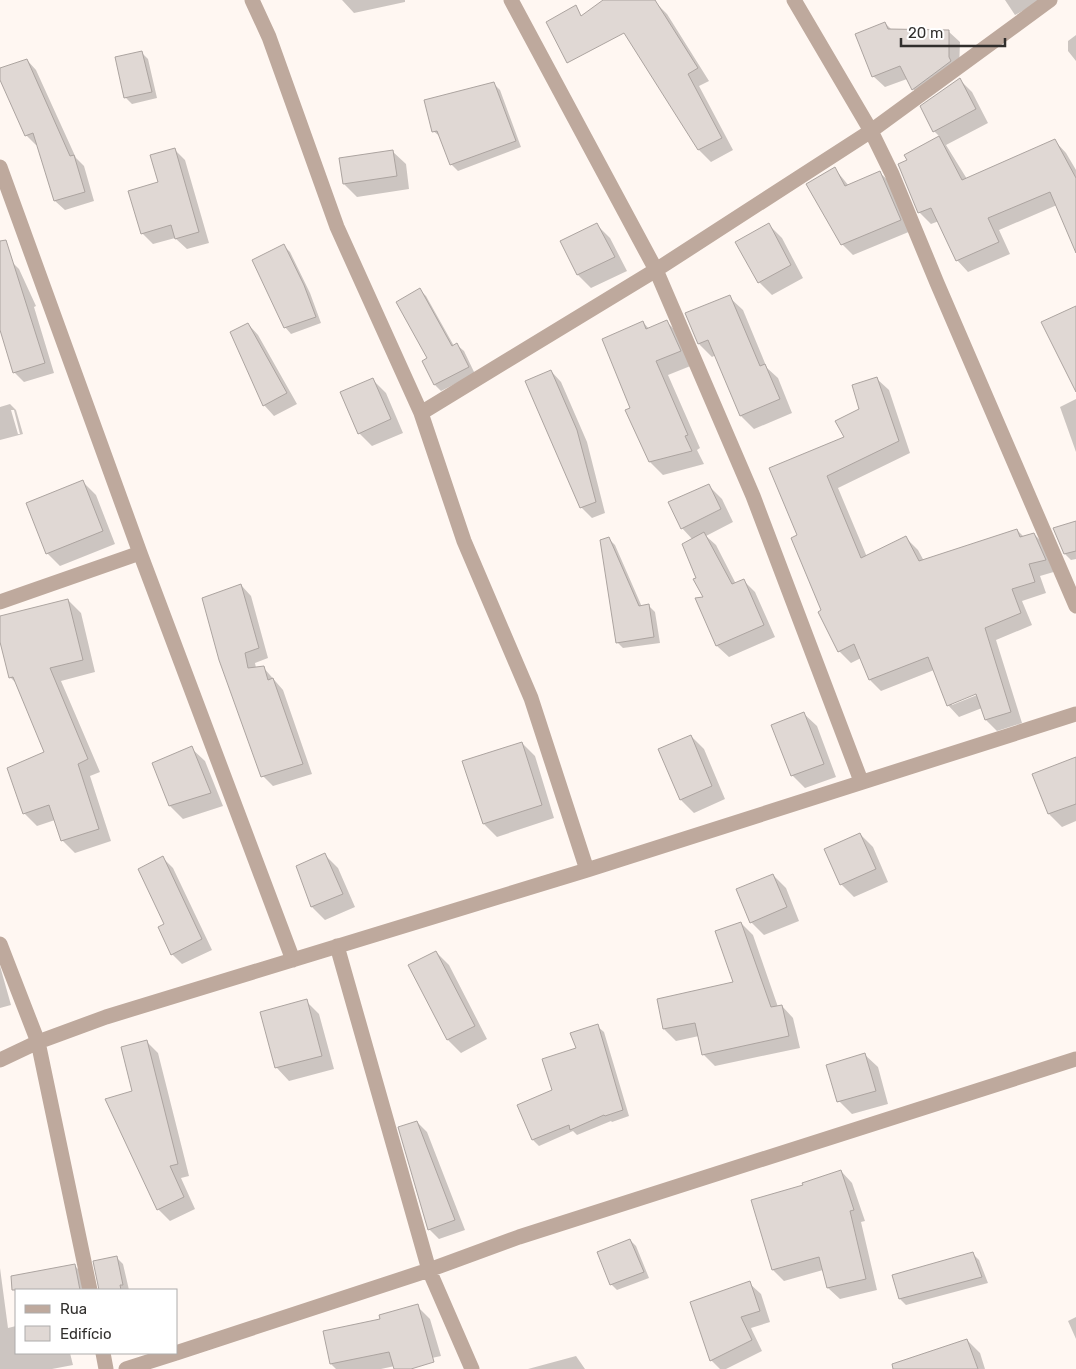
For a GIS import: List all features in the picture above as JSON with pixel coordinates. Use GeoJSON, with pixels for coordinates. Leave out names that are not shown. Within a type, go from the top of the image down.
{"type":"FeatureCollection","features":[{"type":"Feature","properties":{"kind":"street"},"geometry":{"type":"LineString","coordinates":[[252,0],[269,37],[337,227],[421,413],[464,541],[531,698],[587,870]]}},
{"type":"Feature","properties":{"kind":"street"},"geometry":{"type":"LineString","coordinates":[[510,0],[656,270],[753,496],[862,781]]}},
{"type":"Feature","properties":{"kind":"street"},"geometry":{"type":"LineString","coordinates":[[794,0],[870,130],[892,174],[937,284],[1076,606]]}},
{"type":"Feature","properties":{"kind":"street"},"geometry":{"type":"LineString","coordinates":[[421,413],[656,270],[870,130],[1050,0]]}},
{"type":"Feature","properties":{"kind":"street"},"geometry":{"type":"LineString","coordinates":[[0,168],[140,553],[293,960]]}},
{"type":"Feature","properties":{"kind":"street"},"geometry":{"type":"LineString","coordinates":[[0,602],[140,553]]}},
{"type":"Feature","properties":{"kind":"street"},"geometry":{"type":"LineString","coordinates":[[0,1060],[38,1042],[106,1017],[587,870],[1076,714]]}},
{"type":"Feature","properties":{"kind":"street"},"geometry":{"type":"LineString","coordinates":[[0,944],[38,1042],[90,1289]]}},
{"type":"Feature","properties":{"kind":"street"},"geometry":{"type":"LineString","coordinates":[[336,946],[429,1270],[472,1369]]}},
{"type":"Feature","properties":{"kind":"street"},"geometry":{"type":"LineString","coordinates":[[178,1352],[429,1270],[519,1237],[1076,1059]]}},
{"type":"Feature","properties":{"kind":"street"},"geometry":{"type":"LineString","coordinates":[[103,1354],[106,1369]]}},
{"type":"Feature","properties":{"kind":"street"},"geometry":{"type":"LineString","coordinates":[[126,1369],[173,1354]]}},
{"type":"Feature","properties":{"kind":"building"},"geometry":{"type":"Polygon","coordinates":[[[603,0],[655,0],[698,68],[688,74],[722,138],[698,150],[624,33],[567,63],[546,22],[576,5],[581,16],[603,0]]]}},
{"type":"Feature","properties":{"kind":"building"},"geometry":{"type":"Polygon","coordinates":[[[885,22],[888,29],[949,30],[949,57],[951,61],[912,90],[900,66],[872,77],[855,34],[885,22]]]}},
{"type":"Feature","properties":{"kind":"building"},"geometry":{"type":"Polygon","coordinates":[[[142,51],[152,92],[124,98],[115,57],[142,51]]]}},
{"type":"Feature","properties":{"kind":"building"},"geometry":{"type":"Polygon","coordinates":[[[27,59],[70,156],[74,155],[85,192],[54,201],[33,133],[25,136],[0,80],[0,68],[27,59]]]}},
{"type":"Feature","properties":{"kind":"building"},"geometry":{"type":"Polygon","coordinates":[[[960,78],[976,109],[933,132],[920,106],[960,78]]]}},
{"type":"Feature","properties":{"kind":"building"},"geometry":{"type":"Polygon","coordinates":[[[494,82],[516,141],[450,165],[437,131],[432,132],[424,100],[494,82]]]}},
{"type":"Feature","properties":{"kind":"building"},"geometry":{"type":"Polygon","coordinates":[[[939,136],[962,180],[1055,139],[1076,178],[1076,253],[1050,192],[988,218],[999,242],[956,261],[931,208],[918,213],[898,164],[907,160],[904,155],[939,136]]]}},
{"type":"Feature","properties":{"kind":"building"},"geometry":{"type":"Polygon","coordinates":[[[175,148],[199,232],[175,239],[171,225],[141,234],[128,191],[158,182],[150,155],[175,148]]]}},
{"type":"Feature","properties":{"kind":"building"},"geometry":{"type":"Polygon","coordinates":[[[393,150],[397,176],[343,184],[339,158],[393,150]]]}},
{"type":"Feature","properties":{"kind":"building"},"geometry":{"type":"Polygon","coordinates":[[[835,167],[845,186],[880,171],[901,220],[841,245],[806,184],[835,167]]]}},
{"type":"Feature","properties":{"kind":"building"},"geometry":{"type":"Polygon","coordinates":[[[597,223],[615,257],[577,275],[560,241],[597,223]]]}},
{"type":"Feature","properties":{"kind":"building"},"geometry":{"type":"Polygon","coordinates":[[[769,223],[791,265],[758,283],[735,242],[769,223]]]}},
{"type":"Feature","properties":{"kind":"building"},"geometry":{"type":"Polygon","coordinates":[[[6,240],[45,363],[13,373],[0,330],[0,241],[6,240]]]}},
{"type":"Feature","properties":{"kind":"building"},"geometry":{"type":"Polygon","coordinates":[[[284,244],[304,285],[316,317],[284,328],[252,260],[284,244]]]}},
{"type":"Feature","properties":{"kind":"building"},"geometry":{"type":"Polygon","coordinates":[[[420,288],[452,346],[457,343],[469,367],[434,385],[422,361],[427,358],[396,302],[420,288]]]}},
{"type":"Feature","properties":{"kind":"building"},"geometry":{"type":"Polygon","coordinates":[[[730,295],[760,366],[765,364],[780,399],[740,416],[708,340],[698,344],[685,313],[730,295]]]}},
{"type":"Feature","properties":{"kind":"building"},"geometry":{"type":"Polygon","coordinates":[[[1076,306],[1076,392],[1041,322],[1076,306]]]}},
{"type":"Feature","properties":{"kind":"building"},"geometry":{"type":"Polygon","coordinates":[[[667,320],[681,351],[656,361],[688,435],[685,436],[692,451],[649,462],[625,410],[630,408],[602,339],[643,321],[646,329],[667,320]]]}},
{"type":"Feature","properties":{"kind":"building"},"geometry":{"type":"Polygon","coordinates":[[[248,323],[287,393],[263,406],[230,332],[248,323]]]}},
{"type":"Feature","properties":{"kind":"building"},"geometry":{"type":"Polygon","coordinates":[[[551,370],[577,430],[596,502],[580,508],[525,381],[551,370]]]}},
{"type":"Feature","properties":{"kind":"building"},"geometry":{"type":"Polygon","coordinates":[[[877,377],[899,441],[827,476],[861,558],[906,536],[919,561],[1017,529],[1020,537],[1034,533],[1046,560],[1029,564],[1035,582],[1012,589],[1021,613],[985,628],[1011,712],[985,720],[976,694],[947,706],[928,657],[869,680],[854,644],[838,652],[818,612],[821,610],[791,538],[797,535],[769,468],[844,437],[835,421],[859,409],[852,385],[877,377]]]}},
{"type":"Feature","properties":{"kind":"building"},"geometry":{"type":"Polygon","coordinates":[[[373,378],[391,419],[358,434],[340,392],[373,378]]]}},
{"type":"Feature","properties":{"kind":"building"},"geometry":{"type":"Polygon","coordinates":[[[83,480],[103,531],[46,554],[26,503],[83,480]]]}},
{"type":"Feature","properties":{"kind":"building"},"geometry":{"type":"Polygon","coordinates":[[[709,484],[721,509],[681,529],[668,502],[709,484]]]}},
{"type":"Feature","properties":{"kind":"building"},"geometry":{"type":"Polygon","coordinates":[[[1076,521],[1076,551],[1064,554],[1053,528],[1076,521]]]}},
{"type":"Feature","properties":{"kind":"building"},"geometry":{"type":"Polygon","coordinates":[[[704,532],[732,584],[744,579],[764,625],[716,646],[695,598],[703,597],[693,579],[696,578],[682,544],[704,532]]]}},
{"type":"Feature","properties":{"kind":"building"},"geometry":{"type":"Polygon","coordinates":[[[609,537],[639,606],[649,604],[654,637],[616,643],[600,540],[609,537]]]}},
{"type":"Feature","properties":{"kind":"building"},"geometry":{"type":"Polygon","coordinates":[[[241,584],[259,648],[245,653],[248,668],[264,666],[268,680],[273,678],[303,764],[261,777],[219,660],[202,598],[241,584]]]}},
{"type":"Feature","properties":{"kind":"building"},"geometry":{"type":"Polygon","coordinates":[[[68,599],[83,660],[50,668],[88,759],[78,764],[99,829],[61,841],[49,805],[23,814],[7,768],[44,752],[13,677],[9,678],[0,642],[0,616],[68,599]]]}},
{"type":"Feature","properties":{"kind":"building"},"geometry":{"type":"Polygon","coordinates":[[[804,712],[824,764],[791,776],[771,725],[804,712]]]}},
{"type":"Feature","properties":{"kind":"building"},"geometry":{"type":"Polygon","coordinates":[[[691,735],[712,786],[680,800],[658,749],[691,735]]]}},
{"type":"Feature","properties":{"kind":"building"},"geometry":{"type":"Polygon","coordinates":[[[522,742],[542,805],[483,824],[462,761],[522,742]]]}},
{"type":"Feature","properties":{"kind":"building"},"geometry":{"type":"Polygon","coordinates":[[[192,746],[211,793],[169,806],[152,763],[192,746]]]}},
{"type":"Feature","properties":{"kind":"building"},"geometry":{"type":"Polygon","coordinates":[[[1076,757],[1076,804],[1048,814],[1032,774],[1076,757]]]}},
{"type":"Feature","properties":{"kind":"building"},"geometry":{"type":"Polygon","coordinates":[[[860,833],[876,869],[840,885],[824,849],[860,833]]]}},
{"type":"Feature","properties":{"kind":"building"},"geometry":{"type":"Polygon","coordinates":[[[325,853],[343,894],[311,907],[296,866],[325,853]]]}},
{"type":"Feature","properties":{"kind":"building"},"geometry":{"type":"Polygon","coordinates":[[[163,856],[202,939],[171,955],[158,927],[164,924],[138,869],[163,856]]]}},
{"type":"Feature","properties":{"kind":"building"},"geometry":{"type":"Polygon","coordinates":[[[773,874],[787,907],[750,923],[736,889],[773,874]]]}},
{"type":"Feature","properties":{"kind":"building"},"geometry":{"type":"Polygon","coordinates":[[[741,922],[771,1007],[782,1005],[789,1036],[702,1055],[695,1023],[663,1029],[657,999],[733,982],[715,931],[741,922]]]}},
{"type":"Feature","properties":{"kind":"building"},"geometry":{"type":"Polygon","coordinates":[[[436,951],[475,1026],[447,1040],[408,965],[436,951]]]}},
{"type":"Feature","properties":{"kind":"building"},"geometry":{"type":"Polygon","coordinates":[[[307,999],[322,1056],[275,1068],[260,1012],[307,999]]]}},
{"type":"Feature","properties":{"kind":"building"},"geometry":{"type":"Polygon","coordinates":[[[598,1024],[623,1110],[604,1115],[570,1130],[569,1125],[532,1140],[517,1105],[552,1090],[542,1059],[576,1048],[570,1033],[598,1024]]]}},
{"type":"Feature","properties":{"kind":"building"},"geometry":{"type":"Polygon","coordinates":[[[147,1040],[178,1164],[170,1166],[184,1197],[157,1210],[105,1099],[132,1091],[121,1047],[147,1040]]]}},
{"type":"Feature","properties":{"kind":"building"},"geometry":{"type":"Polygon","coordinates":[[[865,1053],[876,1091],[837,1102],[826,1065],[865,1053]]]}},
{"type":"Feature","properties":{"kind":"building"},"geometry":{"type":"Polygon","coordinates":[[[417,1121],[455,1220],[428,1230],[398,1127],[417,1121]]]}},
{"type":"Feature","properties":{"kind":"building"},"geometry":{"type":"Polygon","coordinates":[[[841,1170],[854,1210],[850,1211],[866,1279],[827,1288],[819,1257],[772,1270],[751,1200],[803,1185],[802,1183],[841,1170]]]}},
{"type":"Feature","properties":{"kind":"building"},"geometry":{"type":"Polygon","coordinates":[[[630,1239],[644,1272],[610,1285],[597,1252],[630,1239]]]}},
{"type":"Feature","properties":{"kind":"building"},"geometry":{"type":"Polygon","coordinates":[[[973,1252],[982,1277],[899,1299],[892,1275],[973,1252]]]}},
{"type":"Feature","properties":{"kind":"building"},"geometry":{"type":"Polygon","coordinates":[[[117,1256],[123,1285],[120,1285],[121,1289],[99,1289],[93,1261],[117,1256]]]}},
{"type":"Feature","properties":{"kind":"building"},"geometry":{"type":"Polygon","coordinates":[[[75,1264],[80,1289],[12,1290],[11,1276],[75,1264]]]}},
{"type":"Feature","properties":{"kind":"building"},"geometry":{"type":"Polygon","coordinates":[[[750,1281],[760,1311],[741,1317],[752,1340],[710,1361],[690,1302],[750,1281]]]}},
{"type":"Feature","properties":{"kind":"building"},"geometry":{"type":"Polygon","coordinates":[[[418,1304],[434,1362],[411,1369],[394,1369],[389,1352],[330,1364],[323,1331],[380,1319],[379,1315],[418,1304]]]}},
{"type":"Feature","properties":{"kind":"building"},"geometry":{"type":"Polygon","coordinates":[[[967,1339],[978,1369],[893,1369],[892,1364],[967,1339]]]}}]}
